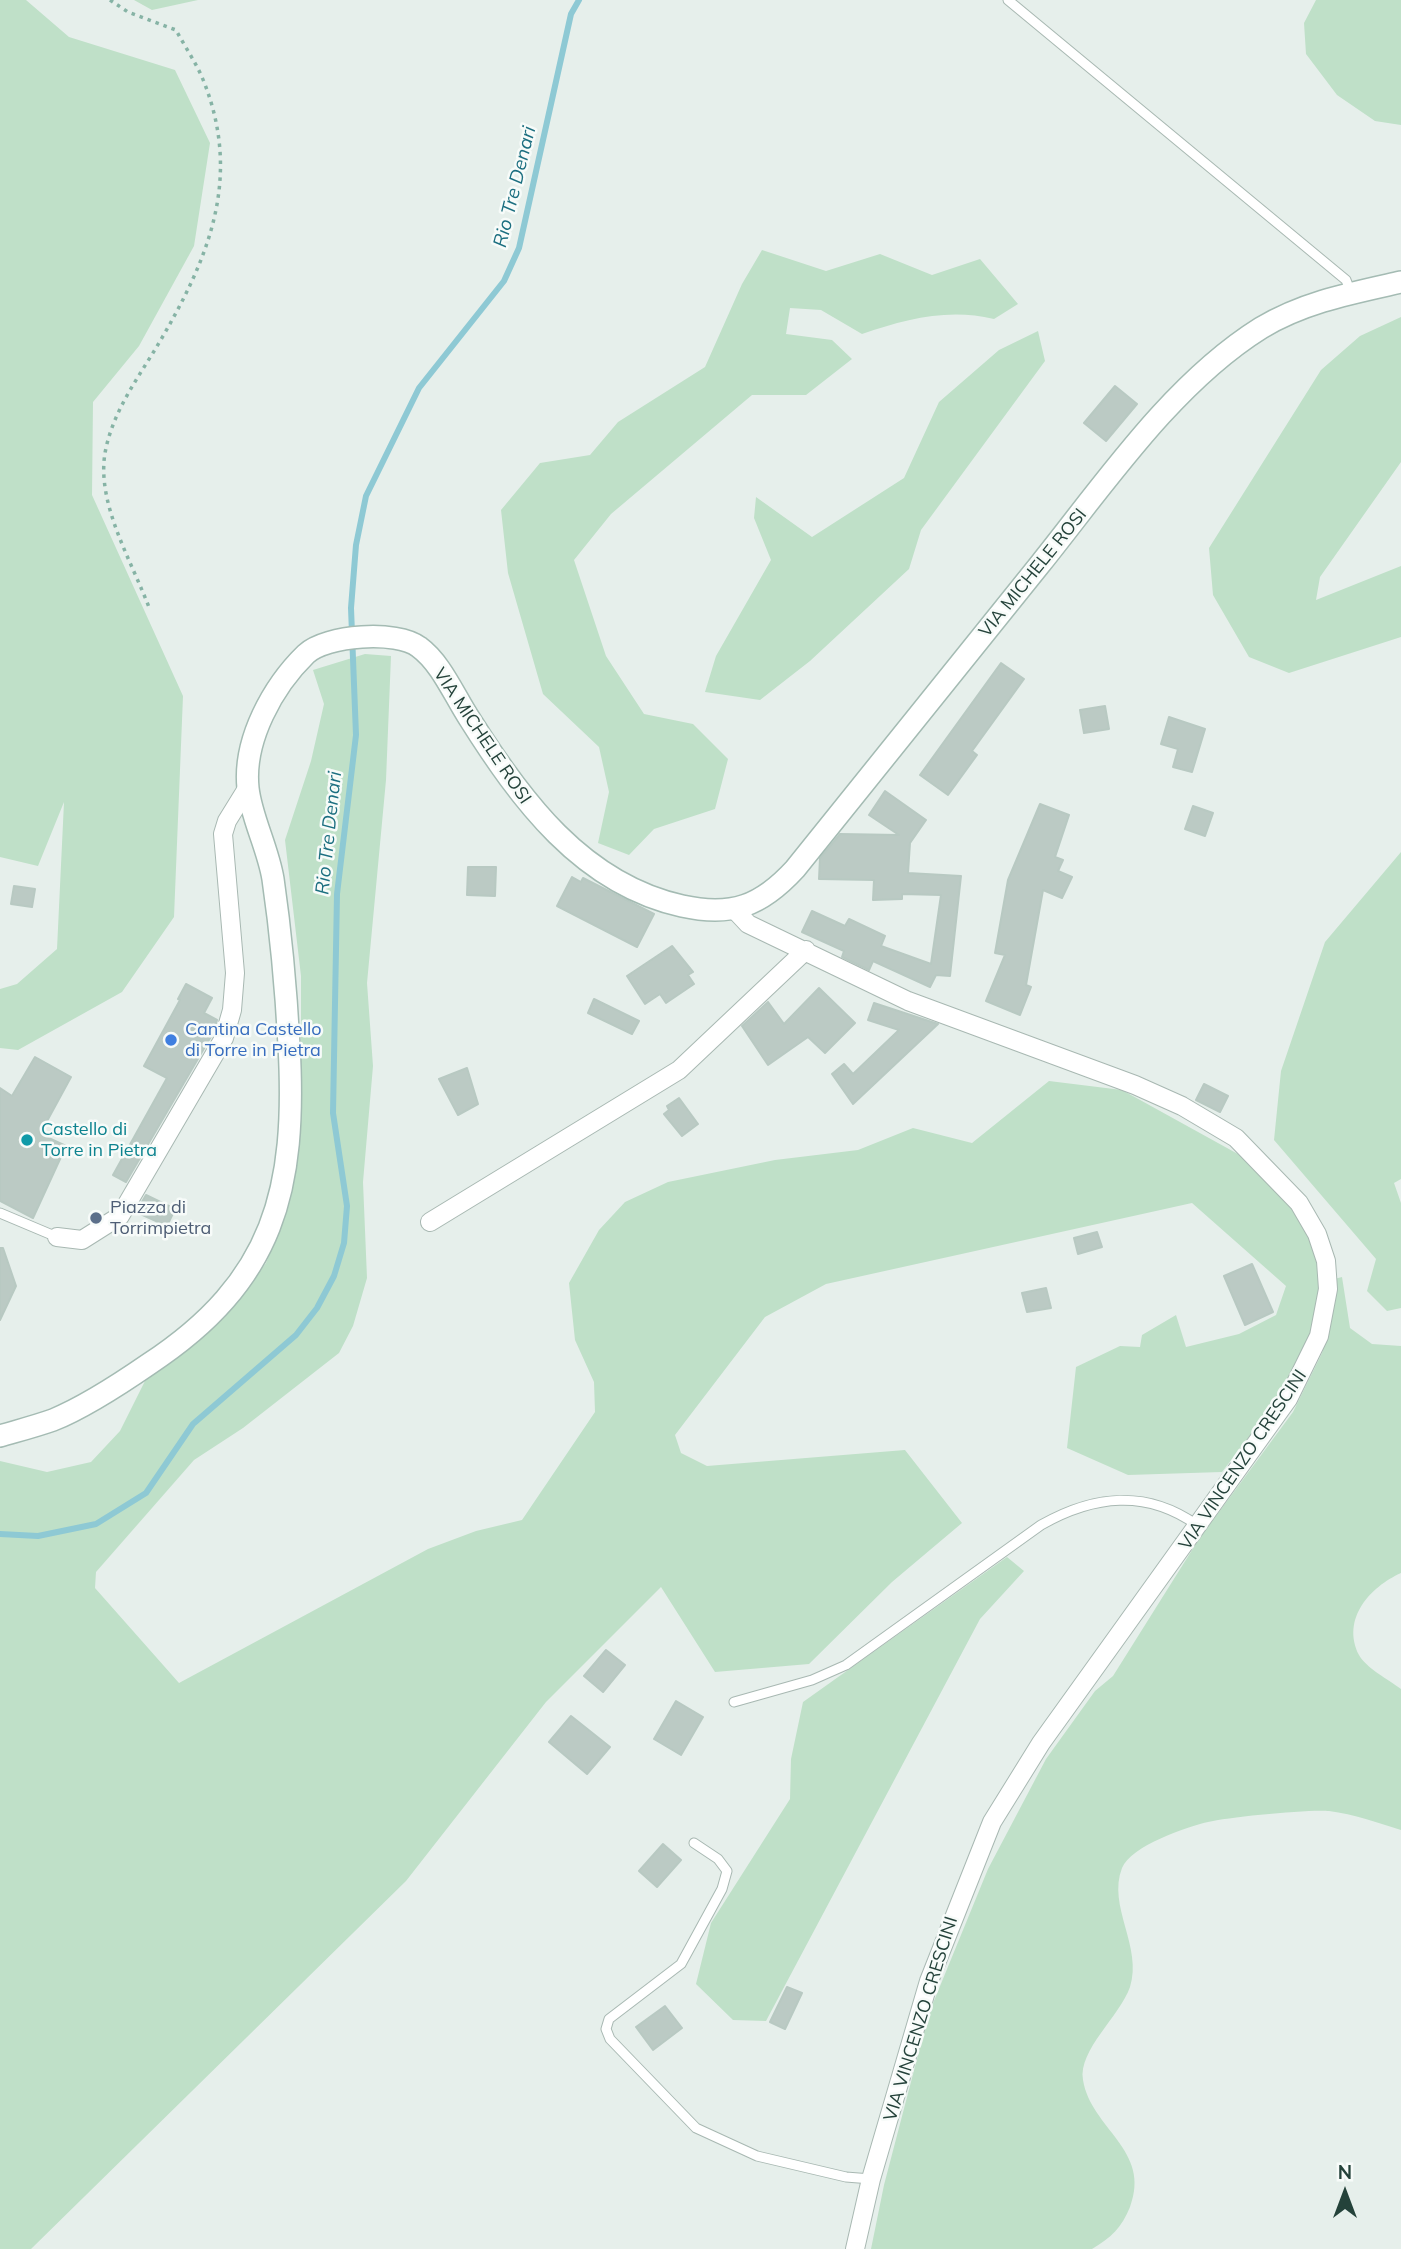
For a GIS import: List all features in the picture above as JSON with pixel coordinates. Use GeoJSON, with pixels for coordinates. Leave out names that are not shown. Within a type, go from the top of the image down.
{"type":"FeatureCollection","features":[{"type":"Feature","properties":{"kind":"street","name":"VIA MICHELE ROSI"},"geometry":{"type":"LineString","coordinates":[[0,1436],[56,1419],[138,1371],[190,1335],[224,1303],[248,1270],[272,1223],[283,1183],[289,1143],[291,1087],[285,979],[273,878],[248,787],[257,733],[272,695],[310,650],[341,638],[399,640],[415,644],[432,660],[518,793],[541,821],[572,848],[617,880],[646,894],[686,907],[734,909],[759,901],[794,869],[1088,503],[1173,403],[1229,351],[1262,327],[1306,306],[1401,282]]}},
{"type":"Feature","properties":{"kind":"street"},"geometry":{"type":"LineString","coordinates":[[57,1237],[82,1240],[120,1216],[224,1038],[232,1010],[235,973],[222,842],[227,821],[248,787]]}},
{"type":"Feature","properties":{"kind":"street","name":"VIA VINCENZO CRESCINI"},"geometry":{"type":"LineString","coordinates":[[734,909],[748,924],[908,1001],[1001,1034],[1182,1106],[1236,1138],[1274,1174],[1306,1213],[1321,1242],[1328,1271],[1327,1298],[1319,1336],[1288,1399],[1041,1743],[992,1822],[929,1981],[871,2179],[855,2249]]}},
{"type":"Feature","properties":{"kind":"street"},"geometry":{"type":"LineString","coordinates":[[430,1222],[679,1070],[806,950]]}},
{"type":"Feature","properties":{"kind":"lane"},"geometry":{"type":"LineString","coordinates":[[1008,0],[1346,280],[1351,293]]}},
{"type":"Feature","properties":{"kind":"lane"},"geometry":{"type":"LineString","coordinates":[[0,1213],[57,1237]]}},
{"type":"Feature","properties":{"kind":"lane"},"geometry":{"type":"LineString","coordinates":[[734,1702],[793,1686],[846,1665],[1041,1525],[1069,1509],[1102,1502],[1157,1502],[1199,1526]]}},
{"type":"Feature","properties":{"kind":"lane"},"geometry":{"type":"LineString","coordinates":[[694,1843],[718,1859],[726,1871],[722,1889],[681,1964],[609,2019],[606,2029],[610,2039],[696,2128],[757,2157],[846,2177],[871,2179]]}},
{"type":"Feature","properties":{"kind":"path"},"geometry":{"type":"LineString","coordinates":[[110,0],[128,12],[176,30],[203,80],[217,125],[220,163],[218,201],[204,258],[181,305],[128,393],[106,449],[106,495],[150,610]]}},
{"type":"Feature","properties":{"kind":"green space"},"geometry":{"type":"Polygon","coordinates":[[[0,0],[26,0],[69,37],[175,70],[210,143],[194,246],[139,346],[93,402],[92,495],[183,696],[174,917],[122,992],[18,1050],[0,1048],[0,989],[17,984],[57,949],[64,802],[38,866],[0,857],[0,0]]]}},
{"type":"Feature","properties":{"kind":"green space"},"geometry":{"type":"Polygon","coordinates":[[[134,0],[198,0],[152,10],[134,0]]]}},
{"type":"Feature","properties":{"kind":"green space"},"geometry":{"type":"Polygon","coordinates":[[[1316,0],[1401,0],[1401,125],[1375,121],[1337,95],[1306,54],[1304,23],[1316,0]]]}},
{"type":"Feature","properties":{"kind":"green space"},"geometry":{"type":"Polygon","coordinates":[[[762,250],[826,271],[880,254],[932,275],[980,259],[1018,304],[994,319],[944,315],[895,324],[862,334],[821,310],[790,308],[786,334],[832,340],[852,359],[806,395],[752,395],[611,514],[574,560],[606,656],[644,714],[693,724],[728,759],[715,809],[654,829],[629,855],[598,843],[609,792],[599,747],[543,694],[508,573],[501,510],[540,463],[590,455],[618,422],[705,367],[742,284],[762,250]]]}},
{"type":"Feature","properties":{"kind":"green space"},"geometry":{"type":"Polygon","coordinates":[[[1401,317],[1401,462],[1320,577],[1316,600],[1401,566],[1401,637],[1289,673],[1249,657],[1213,595],[1209,548],[1321,370],[1360,336],[1401,317]]]}},
{"type":"Feature","properties":{"kind":"green space"},"geometry":{"type":"Polygon","coordinates":[[[1038,331],[1045,361],[921,530],[909,569],[810,661],[760,700],[705,692],[716,656],[771,560],[754,518],[756,497],[812,537],[904,478],[939,402],[999,350],[1038,331]]]}},
{"type":"Feature","properties":{"kind":"green space"},"geometry":{"type":"Polygon","coordinates":[[[365,654],[391,656],[386,780],[367,983],[373,1066],[363,1182],[367,1278],[353,1326],[339,1353],[243,1428],[194,1460],[96,1572],[95,1588],[179,1683],[428,1549],[476,1531],[522,1520],[595,1412],[594,1382],[575,1340],[569,1283],[599,1230],[625,1202],[668,1182],[775,1160],[858,1150],[913,1128],[972,1143],[1049,1081],[1122,1090],[1256,1164],[1299,1216],[1323,1265],[1321,1307],[1297,1375],[1222,1472],[1128,1475],[1067,1448],[1076,1367],[1120,1346],[1140,1347],[1142,1335],[1176,1315],[1186,1347],[1239,1334],[1276,1315],[1286,1286],[1192,1203],[826,1284],[765,1317],[675,1435],[681,1453],[707,1466],[905,1450],[962,1523],[892,1582],[809,1664],[715,1672],[661,1587],[546,1702],[406,1881],[31,2249],[0,2249],[0,1461],[47,1472],[91,1462],[120,1431],[145,1381],[225,1317],[266,1263],[283,1220],[295,1172],[301,1123],[301,976],[285,840],[311,761],[324,704],[313,670],[365,654]]]}},
{"type":"Feature","properties":{"kind":"green space"},"geometry":{"type":"Polygon","coordinates":[[[1401,852],[1401,1179],[1394,1183],[1401,1203],[1401,1308],[1387,1311],[1367,1291],[1376,1259],[1274,1140],[1281,1071],[1325,942],[1401,852]]]}},
{"type":"Feature","properties":{"kind":"green space"},"geometry":{"type":"Polygon","coordinates":[[[1342,1277],[1350,1328],[1372,1344],[1401,1346],[1401,1573],[1379,1587],[1362,1606],[1356,1617],[1354,1642],[1362,1660],[1401,1689],[1401,1830],[1338,1812],[1288,1812],[1198,1825],[1173,1833],[1136,1852],[1122,1868],[1119,1882],[1121,1912],[1132,1957],[1130,1987],[1118,2010],[1093,2045],[1083,2069],[1088,2097],[1118,2140],[1133,2170],[1135,2187],[1130,2207],[1119,2226],[1092,2249],[871,2249],[884,2185],[929,2013],[988,1869],[1046,1759],[1095,1691],[1113,1676],[1199,1539],[1293,1412],[1322,1353],[1329,1326],[1334,1279],[1342,1277]]]}},
{"type":"Feature","properties":{"kind":"green space"},"geometry":{"type":"Polygon","coordinates":[[[1007,1557],[1024,1571],[980,1619],[766,2021],[733,2020],[696,1984],[711,1923],[790,1799],[791,1759],[803,1702],[1007,1557]]]}},
{"type":"Feature","properties":{"kind":"building"},"geometry":{"type":"Polygon","coordinates":[[[1115,386],[1137,404],[1106,441],[1084,423],[1115,386]]]}},
{"type":"Feature","properties":{"kind":"building"},"geometry":{"type":"Polygon","coordinates":[[[1001,663],[1024,679],[972,751],[977,755],[948,795],[920,775],[1001,663]]]}},
{"type":"Feature","properties":{"kind":"building"},"geometry":{"type":"Polygon","coordinates":[[[1105,706],[1109,729],[1084,733],[1080,710],[1105,706]]]}},
{"type":"Feature","properties":{"kind":"building"},"geometry":{"type":"Polygon","coordinates":[[[1169,717],[1205,729],[1192,772],[1173,767],[1178,749],[1161,744],[1169,717]]]}},
{"type":"Feature","properties":{"kind":"building"},"geometry":{"type":"Polygon","coordinates":[[[885,791],[926,820],[910,843],[908,873],[961,876],[950,976],[936,975],[930,987],[873,961],[869,970],[842,957],[844,951],[802,932],[812,911],[845,926],[849,919],[885,936],[881,946],[931,964],[941,895],[902,894],[902,899],[873,900],[874,880],[819,879],[820,858],[840,834],[899,835],[869,815],[885,791]]]}},
{"type":"Feature","properties":{"kind":"building"},"geometry":{"type":"Polygon","coordinates":[[[1040,804],[1069,815],[1055,857],[1063,860],[1058,871],[1072,877],[1062,898],[1043,890],[1026,985],[1031,987],[1020,1015],[986,1001],[1005,955],[995,953],[1008,880],[1040,804]]]}},
{"type":"Feature","properties":{"kind":"building"},"geometry":{"type":"Polygon","coordinates":[[[1193,806],[1213,813],[1205,836],[1185,829],[1193,806]]]}},
{"type":"Feature","properties":{"kind":"building"},"geometry":{"type":"Polygon","coordinates":[[[468,867],[496,867],[495,896],[467,895],[468,867]]]}},
{"type":"Feature","properties":{"kind":"building"},"geometry":{"type":"Polygon","coordinates":[[[572,877],[581,882],[583,878],[654,914],[637,947],[557,906],[572,877]]]}},
{"type":"Feature","properties":{"kind":"building"},"geometry":{"type":"Polygon","coordinates":[[[14,886],[35,889],[32,907],[11,904],[14,886]]]}},
{"type":"Feature","properties":{"kind":"building"},"geometry":{"type":"Polygon","coordinates":[[[672,946],[693,972],[688,975],[694,984],[666,1003],[660,994],[645,1004],[627,976],[672,946]]]}},
{"type":"Feature","properties":{"kind":"building"},"geometry":{"type":"Polygon","coordinates":[[[186,984],[212,998],[204,1013],[217,1020],[213,1033],[126,1182],[113,1175],[167,1078],[144,1066],[186,984]]]}},
{"type":"Feature","properties":{"kind":"building"},"geometry":{"type":"Polygon","coordinates":[[[819,988],[855,1023],[825,1053],[808,1037],[768,1065],[742,1026],[768,1002],[784,1024],[819,988]]]}},
{"type":"Feature","properties":{"kind":"building"},"geometry":{"type":"Polygon","coordinates":[[[594,999],[639,1021],[632,1034],[588,1013],[594,999]]]}},
{"type":"Feature","properties":{"kind":"building"},"geometry":{"type":"Polygon","coordinates":[[[874,1003],[938,1024],[853,1104],[832,1074],[844,1064],[853,1074],[899,1030],[868,1020],[874,1003]]]}},
{"type":"Feature","properties":{"kind":"building","name":"Castello di Torre in Pietra"},"geometry":{"type":"Polygon","coordinates":[[[35,1057],[71,1077],[40,1134],[66,1146],[33,1218],[0,1201],[0,1088],[12,1096],[35,1057]]]}},
{"type":"Feature","properties":{"kind":"building"},"geometry":{"type":"Polygon","coordinates":[[[467,1068],[478,1104],[458,1115],[439,1079],[467,1068]]]}},
{"type":"Feature","properties":{"kind":"building"},"geometry":{"type":"Polygon","coordinates":[[[1204,1084],[1228,1096],[1220,1112],[1196,1100],[1204,1084]]]}},
{"type":"Feature","properties":{"kind":"building"},"geometry":{"type":"Polygon","coordinates":[[[679,1098],[698,1124],[682,1136],[664,1114],[669,1110],[667,1106],[679,1098]]]}},
{"type":"Feature","properties":{"kind":"building"},"geometry":{"type":"Polygon","coordinates":[[[146,1195],[175,1209],[167,1226],[136,1212],[146,1195]]]}},
{"type":"Feature","properties":{"kind":"building"},"geometry":{"type":"Polygon","coordinates":[[[1097,1232],[1102,1247],[1078,1254],[1074,1238],[1097,1232]]]}},
{"type":"Feature","properties":{"kind":"building"},"geometry":{"type":"Polygon","coordinates":[[[0,1248],[3,1248],[16,1286],[0,1320],[0,1248]]]}},
{"type":"Feature","properties":{"kind":"building"},"geometry":{"type":"Polygon","coordinates":[[[1252,1264],[1273,1312],[1245,1325],[1224,1276],[1252,1264]]]}},
{"type":"Feature","properties":{"kind":"building"},"geometry":{"type":"Polygon","coordinates":[[[1046,1288],[1051,1308],[1027,1312],[1022,1293],[1046,1288]]]}},
{"type":"Feature","properties":{"kind":"building"},"geometry":{"type":"Polygon","coordinates":[[[606,1650],[625,1665],[603,1692],[584,1676],[606,1650]]]}},
{"type":"Feature","properties":{"kind":"building"},"geometry":{"type":"Polygon","coordinates":[[[676,1701],[703,1717],[681,1755],[654,1739],[676,1701]]]}},
{"type":"Feature","properties":{"kind":"building"},"geometry":{"type":"Polygon","coordinates":[[[571,1716],[610,1747],[587,1774],[549,1742],[571,1716]]]}},
{"type":"Feature","properties":{"kind":"building"},"geometry":{"type":"Polygon","coordinates":[[[663,1844],[681,1860],[657,1887],[639,1871],[663,1844]]]}},
{"type":"Feature","properties":{"kind":"building"},"geometry":{"type":"Polygon","coordinates":[[[787,1987],[802,1993],[785,2029],[770,2022],[787,1987]]]}},
{"type":"Feature","properties":{"kind":"building"},"geometry":{"type":"Polygon","coordinates":[[[665,2006],[682,2028],[653,2050],[636,2027],[665,2006]]]}},
{"type":"Feature","properties":{"kind":"waterway","name":"Rio Tre Denari"},"geometry":{"type":"LineString","coordinates":[[0,1534],[38,1536],[96,1524],[146,1493],[193,1424],[296,1335],[317,1308],[334,1276],[344,1243],[347,1206],[333,1113],[337,894],[356,735],[351,608],[356,545],[366,496],[419,388],[504,281],[519,248],[571,14],[579,0]]}},
{"type":"Feature","properties":{"kind":"place","name":"Cantina Castello di Torre in Pietra"},"geometry":{"type":"Point","coordinates":[171,1040]}},
{"type":"Feature","properties":{"kind":"place","name":"Castello di Torre in Pietra"},"geometry":{"type":"Point","coordinates":[27,1140]}},
{"type":"Feature","properties":{"kind":"place","name":"Piazza di Torrimpietra"},"geometry":{"type":"Point","coordinates":[96,1218]}}]}
